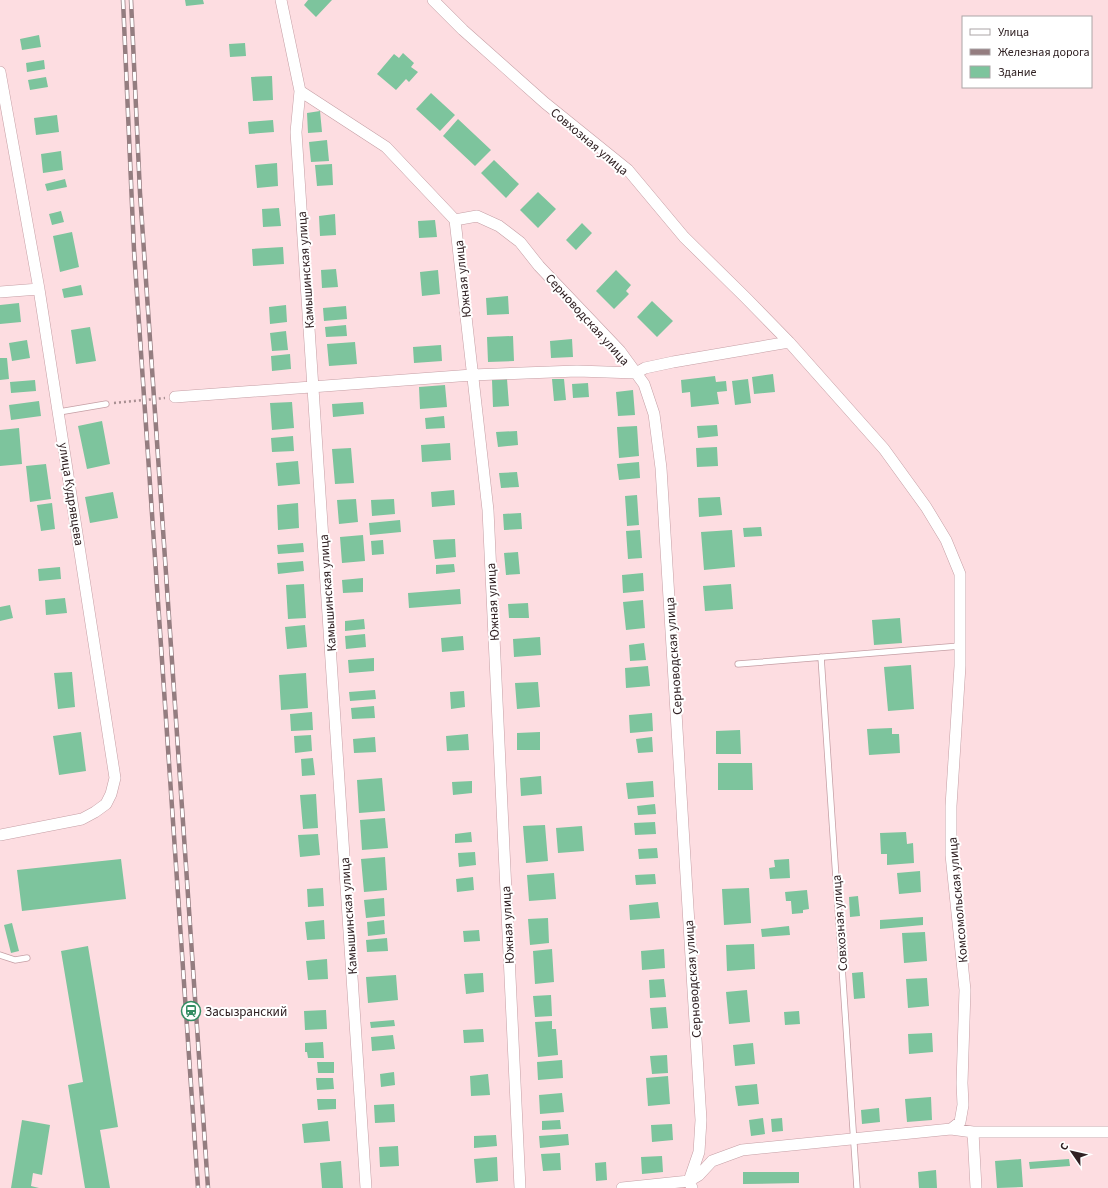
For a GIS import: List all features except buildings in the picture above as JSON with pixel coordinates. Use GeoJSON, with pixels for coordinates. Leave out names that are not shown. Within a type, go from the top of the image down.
{"type":"FeatureCollection","features":[{"type":"Feature","properties":{"kind":"street","name":"Камышинская улица"},"geometry":{"type":"LineString","coordinates":[[281,0],[300,91],[296,132],[366,1188]]}},
{"type":"Feature","properties":{"kind":"street","name":"Совхозная улица"},"geometry":{"type":"LineString","coordinates":[[433,0],[463,30],[545,103],[628,170],[684,237],[789,342],[884,449],[926,507],[946,540],[960,574],[960,646]]}},
{"type":"Feature","properties":{"kind":"street","name":"улица Кудрявцева"},"geometry":{"type":"LineString","coordinates":[[0,72],[39,289],[115,778],[111,794],[106,804],[82,819],[0,836]]}},
{"type":"Feature","properties":{"kind":"street"},"geometry":{"type":"LineString","coordinates":[[300,91],[386,147],[456,220]]}},
{"type":"Feature","properties":{"kind":"street","name":"Серноводская улица"},"geometry":{"type":"LineString","coordinates":[[456,220],[477,216],[500,226],[520,242],[539,266],[620,351],[644,384],[654,414],[661,468],[701,1120],[699,1152],[691,1185]]}},
{"type":"Feature","properties":{"kind":"street","name":"Южная улица"},"geometry":{"type":"LineString","coordinates":[[456,220],[488,510],[520,1188]]}},
{"type":"Feature","properties":{"kind":"street"},"geometry":{"type":"LineString","coordinates":[[0,292],[39,289]]}},
{"type":"Feature","properties":{"kind":"street"},"geometry":{"type":"LineString","coordinates":[[175,397],[472,375],[577,371],[636,373],[645,368],[673,362],[789,342]]}},
{"type":"Feature","properties":{"kind":"street","name":"Комсомольская улица"},"geometry":{"type":"LineString","coordinates":[[951,1129],[960,1122],[963,1105],[962,1083],[965,990],[952,863],[951,813],[960,646]]}},
{"type":"Feature","properties":{"kind":"street"},"geometry":{"type":"LineString","coordinates":[[622,1188],[691,1185],[698,1175],[712,1161],[742,1150],[951,1129],[973,1132],[1108,1132]]}},
{"type":"Feature","properties":{"kind":"street"},"geometry":{"type":"LineString","coordinates":[[973,1132],[976,1188]]}},
{"type":"Feature","properties":{"kind":"lane"},"geometry":{"type":"LineString","coordinates":[[59,412],[106,404]]}},
{"type":"Feature","properties":{"kind":"lane"},"geometry":{"type":"LineString","coordinates":[[738,664],[960,646]]}},
{"type":"Feature","properties":{"kind":"lane","name":"Совхозная улица"},"geometry":{"type":"LineString","coordinates":[[821,657],[857,1188]]}},
{"type":"Feature","properties":{"kind":"lane"},"geometry":{"type":"LineString","coordinates":[[0,954],[15,960],[27,958]]}},
{"type":"Feature","properties":{"kind":"path"},"geometry":{"type":"LineString","coordinates":[[106,404],[175,397]]}},
{"type":"Feature","properties":{"kind":"railway"},"geometry":{"type":"LineString","coordinates":[[123,0],[134,250],[198,1188]]}},
{"type":"Feature","properties":{"kind":"railway"},"geometry":{"type":"LineString","coordinates":[[131,0],[140,193],[208,1188]]}},
{"type":"Feature","properties":{"kind":"place","name":"Засызранский"},"geometry":{"type":"Point","coordinates":[191,1011]}}]}
